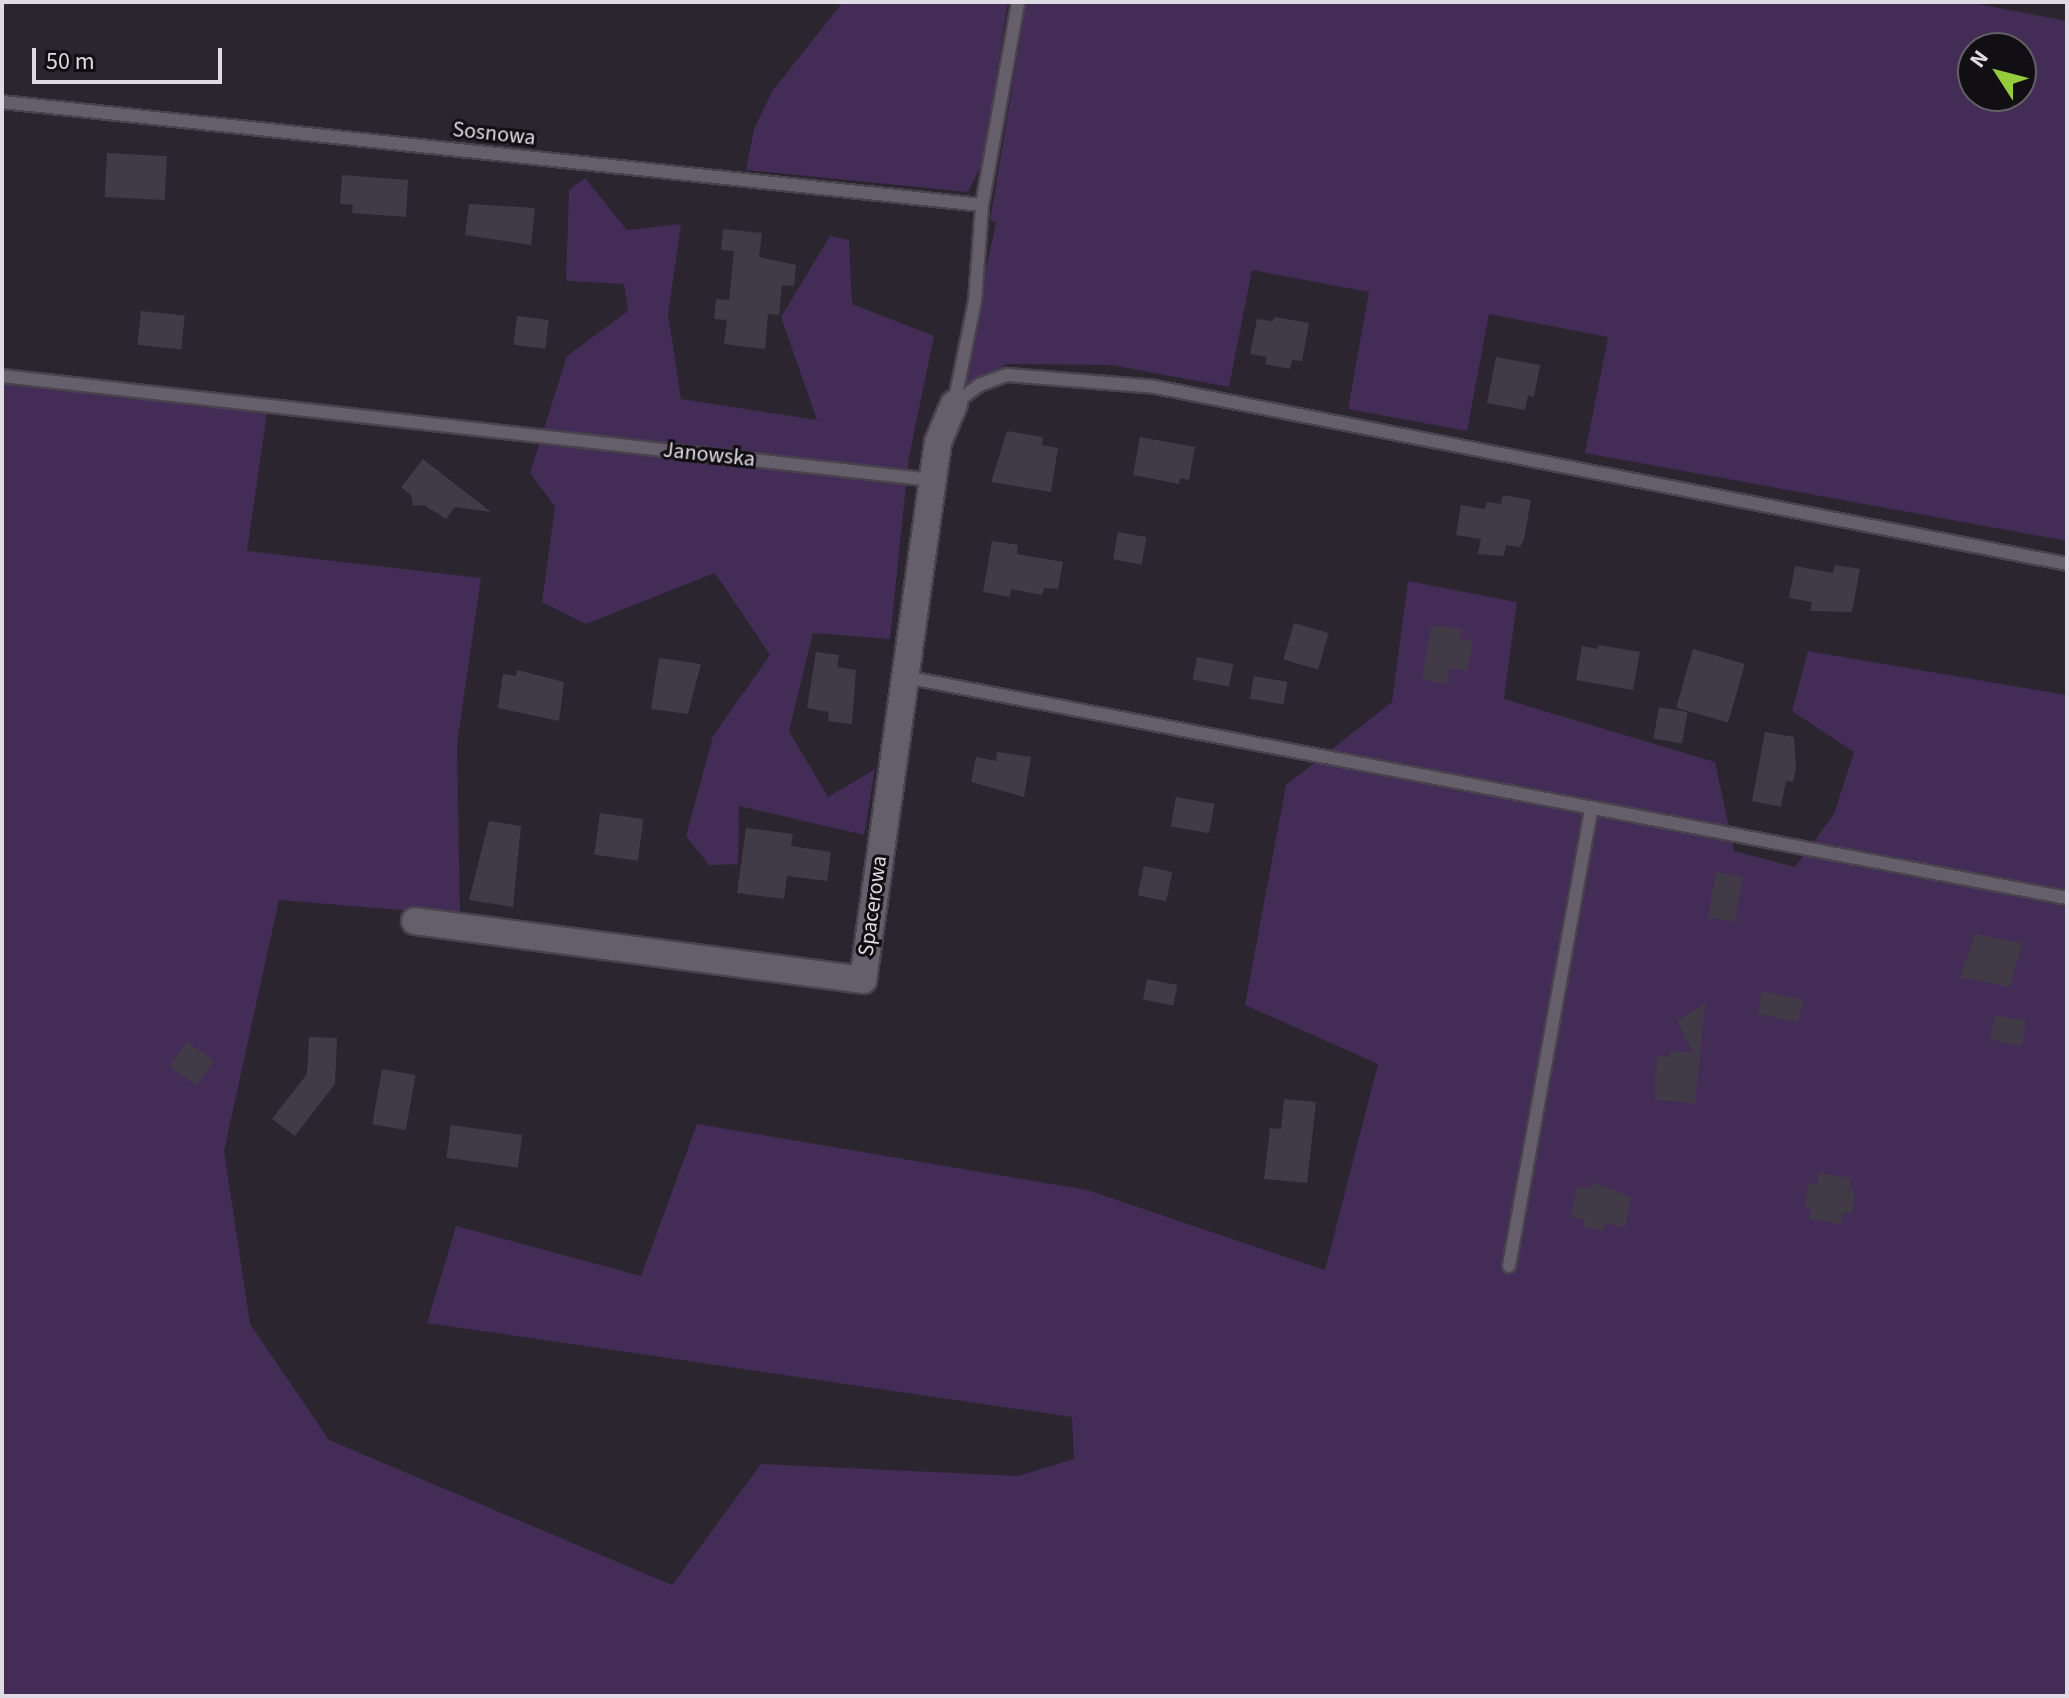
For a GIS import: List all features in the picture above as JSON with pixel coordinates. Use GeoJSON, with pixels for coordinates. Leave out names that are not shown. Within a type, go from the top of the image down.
{"type":"FeatureCollection","features":[{"type":"Feature","properties":{"kind":"street"},"geometry":{"type":"LineString","coordinates":[[932,480],[938,442],[954,404]]}},
{"type":"Feature","properties":{"kind":"street","name":"Spacerowa"},"geometry":{"type":"LineString","coordinates":[[415,921],[863,980],[932,480]]}},
{"type":"Feature","properties":{"kind":"lane"},"geometry":{"type":"LineString","coordinates":[[954,404],[975,301],[982,205],[1018,2]]}},
{"type":"Feature","properties":{"kind":"lane","name":"Sosnowa"},"geometry":{"type":"LineString","coordinates":[[2,102],[982,205]]}},
{"type":"Feature","properties":{"kind":"lane"},"geometry":{"type":"LineString","coordinates":[[954,404],[979,385],[1007,375],[1155,387],[2067,564]]}},
{"type":"Feature","properties":{"kind":"lane","name":"Janowska"},"geometry":{"type":"LineString","coordinates":[[2,376],[932,480]]}},
{"type":"Feature","properties":{"kind":"lane"},"geometry":{"type":"LineString","coordinates":[[905,677],[2067,898]]}},
{"type":"Feature","properties":{"kind":"lane"},"geometry":{"type":"LineString","coordinates":[[1509,1266],[1591,809]]}},
{"type":"Feature","properties":{"kind":"shaded area"},"geometry":{"type":"Polygon","coordinates":[[[843,2],[1008,2],[983,162],[968,192],[746,170],[754,129],[773,90],[843,2]]]}},
{"type":"Feature","properties":{"kind":"shaded area"},"geometry":{"type":"Polygon","coordinates":[[[1026,2],[1968,2],[2067,21],[2067,541],[1585,453],[1608,337],[1489,314],[1467,431],[1348,409],[1369,292],[1252,270],[1229,387],[1112,365],[1007,364],[961,390],[996,222],[990,221],[1026,2]]]}},
{"type":"Feature","properties":{"kind":"shaded area"},"geometry":{"type":"Polygon","coordinates":[[[585,178],[627,230],[681,224],[668,314],[681,399],[817,420],[781,317],[830,236],[849,240],[852,304],[934,336],[909,457],[890,639],[813,633],[789,731],[828,797],[875,769],[864,835],[739,806],[738,864],[709,865],[686,836],[713,736],[770,655],[715,573],[586,624],[542,602],[555,507],[530,473],[567,356],[628,311],[624,284],[566,281],[569,190],[585,178]]]}},
{"type":"Feature","properties":{"kind":"shaded area"},"geometry":{"type":"Polygon","coordinates":[[[2,376],[268,406],[247,551],[481,578],[457,744],[460,915],[279,900],[224,1151],[250,1324],[329,1440],[672,1585],[761,1464],[1018,1476],[1074,1459],[1072,1417],[427,1323],[456,1226],[641,1276],[697,1124],[1087,1190],[1325,1270],[1378,1064],[1245,1005],[1286,785],[1392,702],[1408,581],[1517,602],[1504,699],[1715,762],[1734,851],[1795,867],[1834,814],[1854,752],[1792,711],[1808,651],[2067,695],[2067,1696],[2,1696],[2,376]]]}},
{"type":"Feature","properties":{"kind":"building"},"geometry":{"type":"Polygon","coordinates":[[[107,153],[167,156],[165,200],[105,197],[107,153]]]}},
{"type":"Feature","properties":{"kind":"building"},"geometry":{"type":"Polygon","coordinates":[[[342,175],[408,180],[406,217],[352,213],[353,205],[340,204],[342,175]]]}},
{"type":"Feature","properties":{"kind":"building"},"geometry":{"type":"Polygon","coordinates":[[[469,204],[535,208],[531,245],[465,235],[469,204]]]}},
{"type":"Feature","properties":{"kind":"building"},"geometry":{"type":"Polygon","coordinates":[[[723,229],[762,233],[759,257],[796,265],[794,286],[782,285],[779,315],[768,314],[765,349],[724,344],[727,320],[714,319],[716,299],[729,300],[734,251],[721,250],[723,229]]]}},
{"type":"Feature","properties":{"kind":"building"},"geometry":{"type":"Polygon","coordinates":[[[141,311],[185,316],[181,349],[137,345],[141,311]]]}},
{"type":"Feature","properties":{"kind":"building"},"geometry":{"type":"Polygon","coordinates":[[[517,316],[549,320],[545,349],[513,345],[517,316]]]}},
{"type":"Feature","properties":{"kind":"building"},"geometry":{"type":"Polygon","coordinates":[[[1274,317],[1309,323],[1302,361],[1292,360],[1290,369],[1265,364],[1267,357],[1250,354],[1257,319],[1273,321],[1274,317]]]}},
{"type":"Feature","properties":{"kind":"building"},"geometry":{"type":"Polygon","coordinates":[[[1496,357],[1540,365],[1534,397],[1528,395],[1525,410],[1487,403],[1496,357]]]}},
{"type":"Feature","properties":{"kind":"building"},"geometry":{"type":"Polygon","coordinates":[[[1007,431],[1043,437],[1042,445],[1058,448],[1051,492],[991,482],[1007,431]]]}},
{"type":"Feature","properties":{"kind":"building"},"geometry":{"type":"Polygon","coordinates":[[[1140,437],[1195,447],[1189,480],[1180,478],[1179,484],[1133,475],[1140,437]]]}},
{"type":"Feature","properties":{"kind":"building"},"geometry":{"type":"Polygon","coordinates":[[[423,459],[491,512],[455,507],[446,519],[424,505],[413,506],[411,495],[401,487],[423,459]]]}},
{"type":"Feature","properties":{"kind":"building"},"geometry":{"type":"Polygon","coordinates":[[[1503,495],[1531,500],[1524,539],[1520,547],[1506,545],[1504,556],[1478,554],[1481,539],[1456,535],[1461,505],[1485,509],[1487,502],[1501,504],[1503,495]]]}},
{"type":"Feature","properties":{"kind":"building"},"geometry":{"type":"Polygon","coordinates":[[[1118,532],[1147,537],[1142,565],[1113,560],[1118,532]]]}},
{"type":"Feature","properties":{"kind":"building"},"geometry":{"type":"Polygon","coordinates":[[[992,541],[1018,545],[1017,554],[1063,562],[1058,589],[1044,588],[1042,595],[1011,589],[1010,597],[983,592],[992,541]]]}},
{"type":"Feature","properties":{"kind":"building"},"geometry":{"type":"Polygon","coordinates":[[[1835,565],[1860,569],[1852,612],[1810,611],[1812,602],[1789,598],[1795,566],[1833,573],[1835,565]]]}},
{"type":"Feature","properties":{"kind":"building"},"geometry":{"type":"Polygon","coordinates":[[[1294,623],[1329,633],[1318,669],[1284,660],[1294,623]]]}},
{"type":"Feature","properties":{"kind":"building"},"geometry":{"type":"Polygon","coordinates":[[[1431,627],[1462,630],[1460,639],[1473,641],[1467,671],[1450,668],[1447,684],[1422,679],[1431,627]]]}},
{"type":"Feature","properties":{"kind":"building"},"geometry":{"type":"Polygon","coordinates":[[[1599,645],[1640,652],[1633,690],[1576,680],[1582,646],[1598,649],[1599,645]]]}},
{"type":"Feature","properties":{"kind":"building"},"geometry":{"type":"Polygon","coordinates":[[[1693,649],[1745,664],[1728,723],[1676,708],[1693,649]]]}},
{"type":"Feature","properties":{"kind":"building"},"geometry":{"type":"Polygon","coordinates":[[[816,652],[839,655],[837,667],[856,670],[852,724],[828,721],[829,712],[807,708],[816,652]]]}},
{"type":"Feature","properties":{"kind":"building"},"geometry":{"type":"Polygon","coordinates":[[[1197,657],[1233,664],[1229,687],[1193,680],[1197,657]]]}},
{"type":"Feature","properties":{"kind":"building"},"geometry":{"type":"Polygon","coordinates":[[[659,658],[701,664],[688,714],[651,709],[659,658]]]}},
{"type":"Feature","properties":{"kind":"building"},"geometry":{"type":"Polygon","coordinates":[[[517,670],[564,682],[559,721],[498,708],[503,674],[516,676],[517,670]]]}},
{"type":"Feature","properties":{"kind":"building"},"geometry":{"type":"Polygon","coordinates":[[[1254,676],[1287,682],[1283,705],[1250,699],[1254,676]]]}},
{"type":"Feature","properties":{"kind":"building"},"geometry":{"type":"Polygon","coordinates":[[[1659,707],[1688,712],[1682,744],[1653,739],[1659,707]]]}},
{"type":"Feature","properties":{"kind":"building"},"geometry":{"type":"Polygon","coordinates":[[[1765,732],[1794,737],[1796,768],[1793,782],[1786,781],[1781,807],[1752,801],[1765,732]]]}},
{"type":"Feature","properties":{"kind":"building"},"geometry":{"type":"Polygon","coordinates":[[[997,752],[1031,757],[1024,797],[971,782],[976,757],[996,761],[997,752]]]}},
{"type":"Feature","properties":{"kind":"building"},"geometry":{"type":"Polygon","coordinates":[[[1176,797],[1214,804],[1209,833],[1171,827],[1176,797]]]}},
{"type":"Feature","properties":{"kind":"building"},"geometry":{"type":"Polygon","coordinates":[[[600,813],[644,819],[638,861],[594,855],[600,813]]]}},
{"type":"Feature","properties":{"kind":"building"},"geometry":{"type":"Polygon","coordinates":[[[489,821],[521,826],[513,907],[469,900],[489,821]]]}},
{"type":"Feature","properties":{"kind":"building"},"geometry":{"type":"Polygon","coordinates":[[[746,828],[793,834],[791,846],[831,852],[827,881],[787,876],[784,899],[737,893],[746,828]]]}},
{"type":"Feature","properties":{"kind":"building"},"geometry":{"type":"Polygon","coordinates":[[[1144,866],[1172,872],[1166,901],[1138,895],[1144,866]]]}},
{"type":"Feature","properties":{"kind":"building"},"geometry":{"type":"Polygon","coordinates":[[[1716,872],[1743,877],[1735,922],[1708,917],[1716,872]]]}},
{"type":"Feature","properties":{"kind":"building"},"geometry":{"type":"Polygon","coordinates":[[[1975,934],[2022,943],[2010,987],[1960,977],[1975,934]]]}},
{"type":"Feature","properties":{"kind":"building"},"geometry":{"type":"Polygon","coordinates":[[[1147,979],[1177,985],[1173,1006],[1143,1000],[1147,979]]]}},
{"type":"Feature","properties":{"kind":"building"},"geometry":{"type":"Polygon","coordinates":[[[1762,991],[1803,1000],[1798,1022],[1757,1013],[1762,991]]]}},
{"type":"Feature","properties":{"kind":"building"},"geometry":{"type":"Polygon","coordinates":[[[1705,1004],[1695,1104],[1654,1099],[1657,1056],[1669,1057],[1670,1051],[1693,1053],[1677,1021],[1705,1004]]]}},
{"type":"Feature","properties":{"kind":"building"},"geometry":{"type":"Polygon","coordinates":[[[1995,1015],[2026,1021],[2022,1046],[1990,1040],[1995,1015]]]}},
{"type":"Feature","properties":{"kind":"building"},"geometry":{"type":"Polygon","coordinates":[[[309,1037],[337,1038],[335,1084],[295,1136],[272,1119],[307,1074],[309,1037]]]}},
{"type":"Feature","properties":{"kind":"building"},"geometry":{"type":"Polygon","coordinates":[[[187,1042],[214,1061],[197,1086],[170,1067],[187,1042]]]}},
{"type":"Feature","properties":{"kind":"building"},"geometry":{"type":"Polygon","coordinates":[[[382,1069],[415,1075],[406,1130],[372,1124],[382,1069]]]}},
{"type":"Feature","properties":{"kind":"building"},"geometry":{"type":"Polygon","coordinates":[[[1284,1099],[1316,1102],[1307,1183],[1264,1179],[1270,1128],[1281,1129],[1284,1099]]]}},
{"type":"Feature","properties":{"kind":"building"},"geometry":{"type":"Polygon","coordinates":[[[451,1125],[522,1135],[518,1168],[446,1158],[451,1125]]]}},
{"type":"Feature","properties":{"kind":"building"},"geometry":{"type":"Polygon","coordinates":[[[1819,1173],[1851,1178],[1849,1190],[1855,1191],[1852,1214],[1843,1213],[1841,1224],[1809,1219],[1811,1208],[1805,1207],[1808,1183],[1817,1185],[1819,1173]]]}},
{"type":"Feature","properties":{"kind":"building"},"geometry":{"type":"Polygon","coordinates":[[[1592,1182],[1631,1197],[1625,1227],[1605,1223],[1604,1231],[1583,1227],[1585,1219],[1571,1217],[1577,1187],[1590,1189],[1592,1182]]]}}]}
